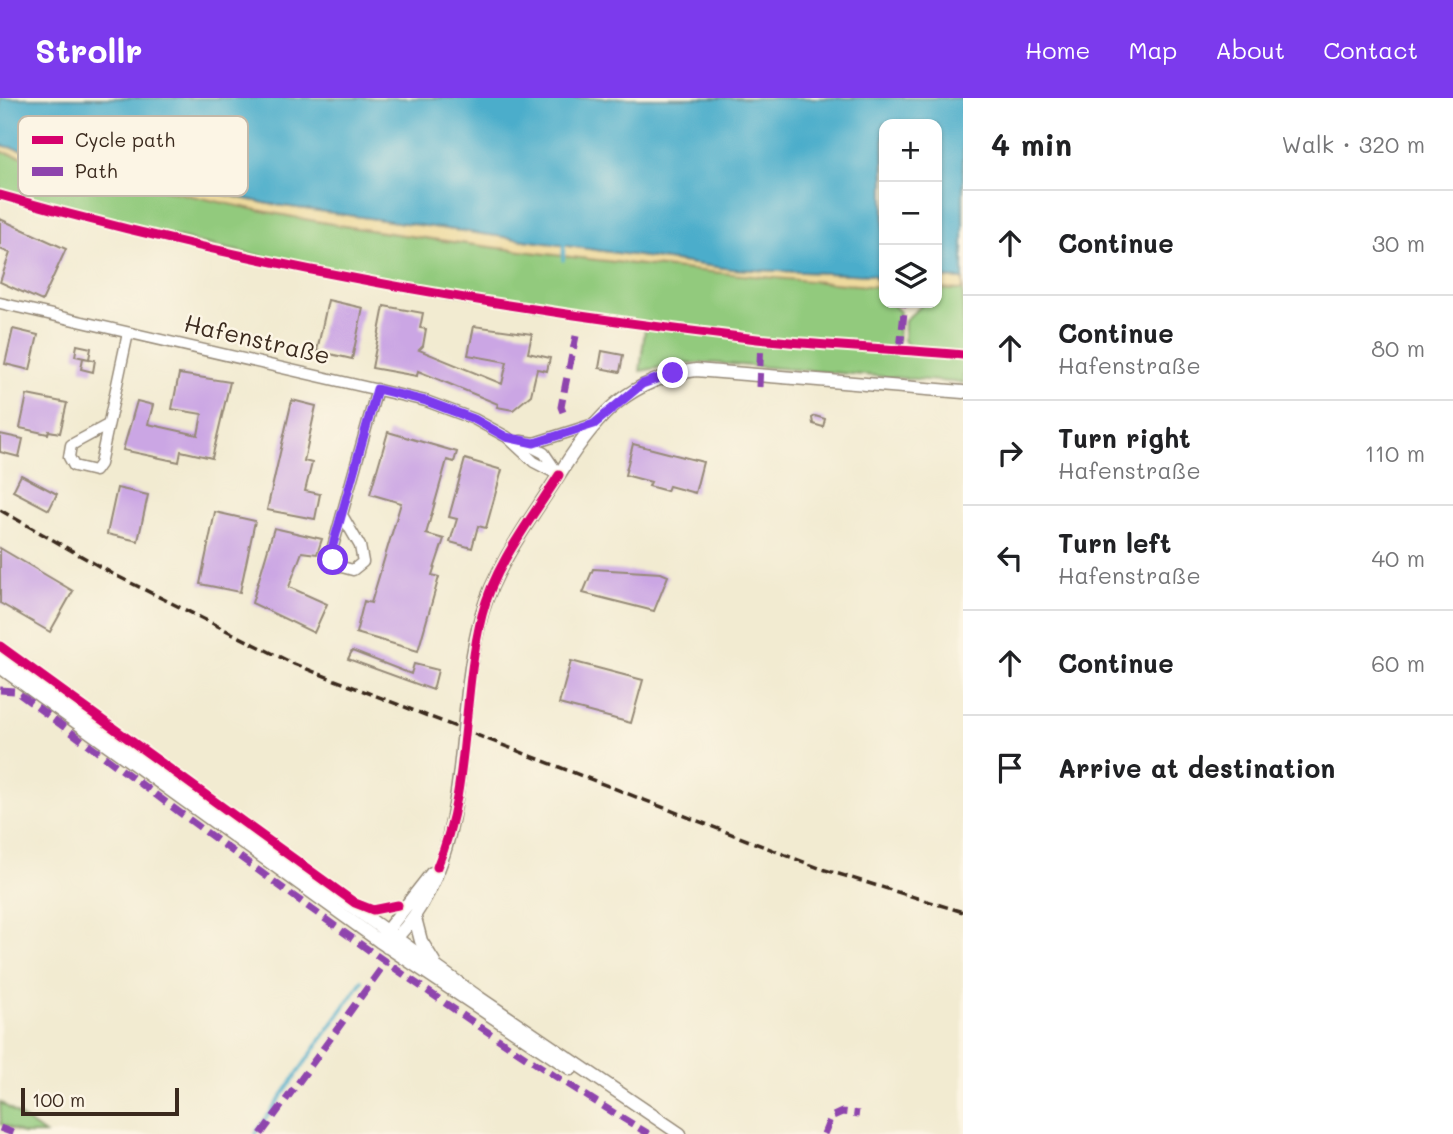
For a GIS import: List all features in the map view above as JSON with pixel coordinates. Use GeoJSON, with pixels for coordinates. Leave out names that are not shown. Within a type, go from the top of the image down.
{"type":"FeatureCollection","features":[{"type":"Feature","properties":{"kind":"street","name":"Hafenstraße"},"geometry":{"type":"LineString","coordinates":[[0,303],[377,389],[458,413],[506,437],[521,441],[534,443],[594,424]]}},
{"type":"Feature","properties":{"kind":"street"},"geometry":{"type":"LineString","coordinates":[[106,426],[128,333]]}},
{"type":"Feature","properties":{"kind":"street"},"geometry":{"type":"LineString","coordinates":[[387,940],[415,918],[431,888],[454,813],[474,650],[482,612],[505,562],[594,424],[642,384],[673,373],[696,370],[963,392]]}},
{"type":"Feature","properties":{"kind":"street"},"geometry":{"type":"LineString","coordinates":[[342,515],[362,552],[363,562],[353,570],[338,566],[332,555],[342,515],[377,389]]}},
{"type":"Feature","properties":{"kind":"street","name":"Hafenstraße"},"geometry":{"type":"LineString","coordinates":[[506,437],[534,462],[559,475]]}},
{"type":"Feature","properties":{"kind":"street","name":"Hafenstraße"},"geometry":{"type":"LineString","coordinates":[[521,441],[544,453],[559,475]]}},
{"type":"Feature","properties":{"kind":"street"},"geometry":{"type":"LineString","coordinates":[[0,655],[387,940],[438,968],[623,1098],[680,1134]]}},
{"type":"Feature","properties":{"kind":"street"},"geometry":{"type":"LineString","coordinates":[[0,667],[547,1054],[606,1091],[623,1098]]}},
{"type":"Feature","properties":{"kind":"street"},"geometry":{"type":"LineString","coordinates":[[387,940],[437,867]]}},
{"type":"Feature","properties":{"kind":"street"},"geometry":{"type":"LineString","coordinates":[[415,918],[421,941],[438,968]]}},
{"type":"Feature","properties":{"kind":"green space"},"geometry":{"type":"Polygon","coordinates":[[[0,151],[18,155],[18,196],[194,196],[340,225],[512,250],[879,287],[879,308],[896,308],[900,312],[898,340],[894,346],[909,347],[904,340],[905,320],[919,308],[942,308],[942,289],[963,290],[963,383],[715,363],[686,363],[640,371],[645,329],[651,323],[405,285],[242,252],[80,214],[0,192],[0,151]]]}},
{"type":"Feature","properties":{"kind":"green space"},"geometry":{"type":"Polygon","coordinates":[[[0,1102],[45,1134],[23,1134],[1,1124],[0,1102]]]}},
{"type":"Feature","properties":{"kind":"sand"},"geometry":{"type":"Polygon","coordinates":[[[0,145],[18,149],[18,156],[0,151],[0,145]]]}},
{"type":"Feature","properties":{"kind":"sand"},"geometry":{"type":"Polygon","coordinates":[[[193,196],[233,196],[269,204],[731,269],[874,275],[879,287],[573,257],[451,242],[293,217],[193,196]]]}},
{"type":"Feature","properties":{"kind":"sand"},"geometry":{"type":"Polygon","coordinates":[[[942,278],[963,279],[963,290],[942,289],[942,278]]]}},
{"type":"Feature","properties":{"kind":"water"},"geometry":{"type":"Polygon","coordinates":[[[0,98],[963,98],[963,279],[942,278],[942,119],[879,119],[879,285],[874,275],[731,269],[269,204],[233,196],[248,196],[248,116],[18,116],[18,149],[0,145],[0,98]]]}},
{"type":"Feature","properties":{"kind":"building"},"geometry":{"type":"Polygon","coordinates":[[[0,219],[66,249],[42,301],[0,282],[10,253],[0,249],[0,219]]]}},
{"type":"Feature","properties":{"kind":"building"},"geometry":{"type":"Polygon","coordinates":[[[328,300],[363,308],[352,359],[317,351],[328,300]]]}},
{"type":"Feature","properties":{"kind":"building"},"geometry":{"type":"Polygon","coordinates":[[[384,306],[423,313],[420,328],[426,329],[423,346],[419,350],[502,384],[507,362],[468,355],[474,326],[532,334],[528,353],[550,358],[547,371],[537,369],[531,395],[513,410],[497,407],[498,404],[418,371],[417,376],[372,368],[384,306]]]}},
{"type":"Feature","properties":{"kind":"building"},"geometry":{"type":"Polygon","coordinates":[[[13,329],[38,335],[30,370],[5,364],[13,329]]]}},
{"type":"Feature","properties":{"kind":"building"},"geometry":{"type":"Polygon","coordinates":[[[77,345],[91,348],[89,359],[75,356],[77,345]]]}},
{"type":"Feature","properties":{"kind":"building"},"geometry":{"type":"Polygon","coordinates":[[[602,351],[623,355],[620,372],[599,368],[602,351]]]}},
{"type":"Feature","properties":{"kind":"building"},"geometry":{"type":"Polygon","coordinates":[[[83,358],[95,360],[93,372],[81,369],[83,358]]]}},
{"type":"Feature","properties":{"kind":"building"},"geometry":{"type":"Polygon","coordinates":[[[179,374],[230,382],[212,458],[181,451],[179,462],[123,450],[137,401],[153,405],[148,424],[198,435],[202,414],[172,409],[179,374]]]}},
{"type":"Feature","properties":{"kind":"building"},"geometry":{"type":"Polygon","coordinates":[[[27,395],[67,403],[60,433],[49,431],[48,434],[20,428],[27,395]]]}},
{"type":"Feature","properties":{"kind":"building"},"geometry":{"type":"Polygon","coordinates":[[[292,400],[316,406],[304,461],[312,463],[305,491],[320,494],[315,519],[267,510],[292,400]]]}},
{"type":"Feature","properties":{"kind":"building"},"geometry":{"type":"Polygon","coordinates":[[[815,416],[825,419],[823,427],[813,424],[812,418],[815,416]]]}},
{"type":"Feature","properties":{"kind":"building"},"geometry":{"type":"Polygon","coordinates":[[[388,432],[457,452],[454,462],[447,460],[426,534],[444,539],[432,575],[439,577],[418,651],[356,633],[364,601],[371,603],[401,503],[370,494],[388,432]]]}},
{"type":"Feature","properties":{"kind":"building"},"geometry":{"type":"Polygon","coordinates":[[[0,434],[23,439],[19,457],[0,452],[0,434]]]}},
{"type":"Feature","properties":{"kind":"building"},"geometry":{"type":"Polygon","coordinates":[[[633,444],[703,462],[695,493],[669,486],[667,491],[649,486],[651,482],[625,475],[633,444]]]}},
{"type":"Feature","properties":{"kind":"building"},"geometry":{"type":"Polygon","coordinates":[[[465,459],[502,470],[486,528],[478,526],[472,548],[450,542],[457,519],[449,517],[465,459]]]}},
{"type":"Feature","properties":{"kind":"building"},"geometry":{"type":"Polygon","coordinates":[[[21,475],[57,494],[49,510],[13,491],[21,475]]]}},
{"type":"Feature","properties":{"kind":"building"},"geometry":{"type":"Polygon","coordinates":[[[117,488],[148,495],[138,541],[107,534],[117,488]]]}},
{"type":"Feature","properties":{"kind":"building"},"geometry":{"type":"Polygon","coordinates":[[[215,512],[255,521],[240,592],[200,584],[215,512]]]}},
{"type":"Feature","properties":{"kind":"building"},"geometry":{"type":"Polygon","coordinates":[[[274,528],[322,539],[317,554],[302,552],[289,587],[327,604],[314,633],[252,603],[274,528]]]}},
{"type":"Feature","properties":{"kind":"building"},"geometry":{"type":"Polygon","coordinates":[[[0,548],[73,591],[50,632],[0,603],[0,548]]]}},
{"type":"Feature","properties":{"kind":"building"},"geometry":{"type":"Polygon","coordinates":[[[593,569],[661,573],[668,576],[654,611],[583,593],[593,569]]]}},
{"type":"Feature","properties":{"kind":"building"},"geometry":{"type":"Polygon","coordinates":[[[352,651],[411,674],[414,664],[438,670],[433,690],[348,659],[352,651]]]}},
{"type":"Feature","properties":{"kind":"building"},"geometry":{"type":"Polygon","coordinates":[[[571,661],[643,680],[631,723],[559,704],[571,661]]]}},
{"type":"Feature","properties":{"kind":"waterway"},"geometry":{"type":"LineString","coordinates":[[563,260],[564,241]]}},
{"type":"Feature","properties":{"kind":"waterway"},"geometry":{"type":"LineString","coordinates":[[255,1134],[362,981]]}},
{"type":"Feature","properties":{"kind":"railway"},"geometry":{"type":"LineString","coordinates":[[0,510],[113,574],[294,664],[819,868],[963,912]]}},
{"type":"Feature","properties":{"kind":"marked path"},"geometry":{"type":"LineString","coordinates":[[900,349],[904,308]]}},
{"type":"Feature","properties":{"kind":"marked path"},"geometry":{"type":"LineString","coordinates":[[569,369],[576,336]]}},
{"type":"Feature","properties":{"kind":"marked path"},"geometry":{"type":"LineString","coordinates":[[759,387],[761,339]]}},
{"type":"Feature","properties":{"kind":"marked path"},"geometry":{"type":"LineString","coordinates":[[563,412],[561,407],[567,377]]}},
{"type":"Feature","properties":{"kind":"marked path"},"geometry":{"type":"LineString","coordinates":[[0,690],[15,691],[406,976],[649,1134]]}},
{"type":"Feature","properties":{"kind":"marked path"},"geometry":{"type":"LineString","coordinates":[[261,1134],[386,962]]}},
{"type":"Feature","properties":{"kind":"marked path"},"geometry":{"type":"LineString","coordinates":[[824,1134],[831,1117],[842,1112],[859,1114]]}},
{"type":"Feature","properties":{"kind":"marked path"},"geometry":{"type":"LineString","coordinates":[[0,1128],[16,1134]]}},
{"type":"Feature","properties":{"kind":"cycle path"},"geometry":{"type":"LineString","coordinates":[[0,195],[93,220],[281,264],[471,299],[757,339],[963,355]]}},
{"type":"Feature","properties":{"kind":"cycle path"},"geometry":{"type":"LineString","coordinates":[[437,867],[448,837],[461,774],[475,646],[482,615],[505,560],[559,475]]}},
{"type":"Feature","properties":{"kind":"cycle path"},"geometry":{"type":"LineString","coordinates":[[0,646],[355,903],[373,910],[398,905]]}},
{"type":"Feature","properties":{"kind":"route"},"geometry":{"type":"LineString","coordinates":[[333,560],[333,545],[377,389],[426,401],[474,419],[506,437],[534,443],[594,424],[642,384],[673,373]]}}]}
